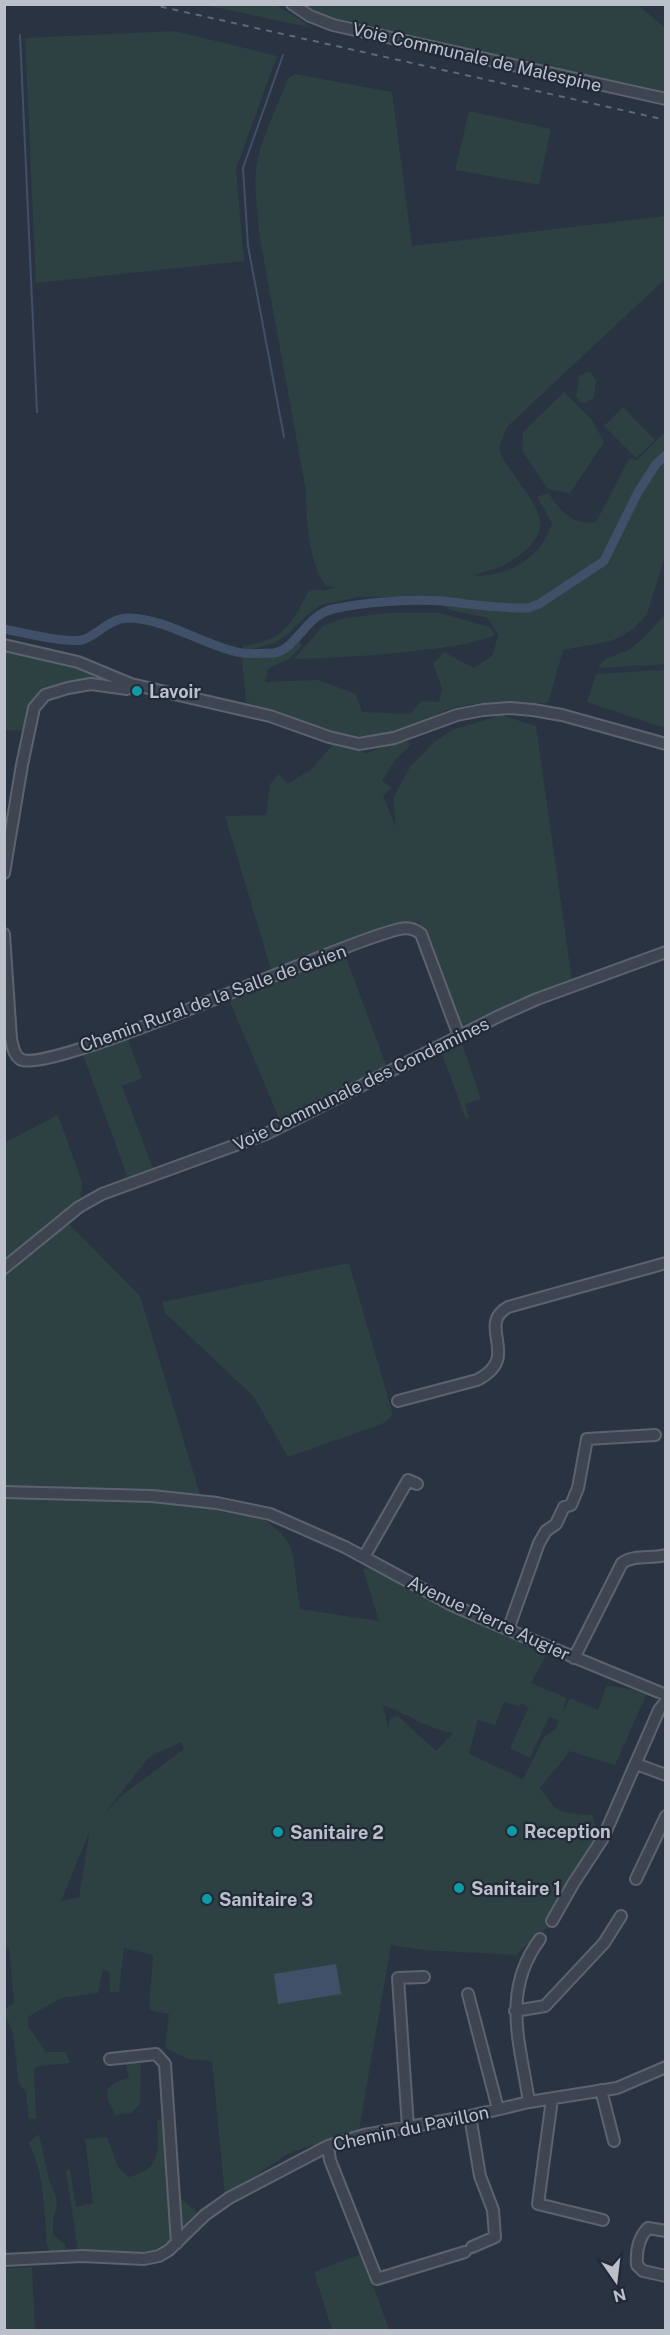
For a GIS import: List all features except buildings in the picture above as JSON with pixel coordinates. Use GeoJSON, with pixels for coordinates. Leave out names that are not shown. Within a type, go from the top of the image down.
{"type":"FeatureCollection","features":[{"type":"Feature","properties":{"kind":"street","name":"Voie Communale de Malespine"},"geometry":{"type":"LineString","coordinates":[[292,4],[310,16],[333,25],[666,99]]}},
{"type":"Feature","properties":{"kind":"street"},"geometry":{"type":"LineString","coordinates":[[4,645],[78,662],[131,684],[270,716],[329,737],[359,744],[394,738],[458,715],[510,708],[562,715],[666,744]]}},
{"type":"Feature","properties":{"kind":"street"},"geometry":{"type":"LineString","coordinates":[[4,873],[34,708],[45,696],[68,688],[91,684],[127,690],[131,684]]}},
{"type":"Feature","properties":{"kind":"street","name":"Chemin Rural de la Salle de Guien"},"geometry":{"type":"LineString","coordinates":[[4,934],[11,1039],[14,1052],[20,1059],[26,1061],[68,1052],[161,1021],[363,942],[400,929],[411,928],[421,934],[459,1036]]}},
{"type":"Feature","properties":{"kind":"street","name":"Voie Communale des Condamines"},"geometry":{"type":"LineString","coordinates":[[4,1268],[80,1206],[102,1194],[235,1148],[537,999],[666,952]]}},
{"type":"Feature","properties":{"kind":"street"},"geometry":{"type":"LineString","coordinates":[[398,1401],[477,1380],[487,1375],[494,1368],[499,1352],[496,1319],[508,1307],[666,1263]]}},
{"type":"Feature","properties":{"kind":"street"},"geometry":{"type":"LineString","coordinates":[[508,1630],[539,1543],[546,1531],[556,1524],[564,1507],[571,1504],[578,1488],[587,1439],[655,1435]]}},
{"type":"Feature","properties":{"kind":"street"},"geometry":{"type":"LineString","coordinates":[[364,1557],[408,1480],[417,1484]]}},
{"type":"Feature","properties":{"kind":"street","name":"Avenue Pierre Augier"},"geometry":{"type":"LineString","coordinates":[[4,1492],[152,1496],[217,1503],[270,1514],[364,1557],[452,1605],[666,1695]]}},
{"type":"Feature","properties":{"kind":"street"},"geometry":{"type":"LineString","coordinates":[[574,1658],[622,1563],[629,1558],[656,1558],[666,1555]]}},
{"type":"Feature","properties":{"kind":"street"},"geometry":{"type":"LineString","coordinates":[[552,1921],[603,1838],[658,1710],[666,1701]]}},
{"type":"Feature","properties":{"kind":"street"},"geometry":{"type":"LineString","coordinates":[[636,1764],[666,1775]]}},
{"type":"Feature","properties":{"kind":"street"},"geometry":{"type":"LineString","coordinates":[[636,1879],[666,1816]]}},
{"type":"Feature","properties":{"kind":"street"},"geometry":{"type":"LineString","coordinates":[[515,2011],[544,2006],[604,1943],[621,1916]]}},
{"type":"Feature","properties":{"kind":"street"},"geometry":{"type":"LineString","coordinates":[[529,2102],[515,1998],[522,1969],[540,1939]]}},
{"type":"Feature","properties":{"kind":"street"},"geometry":{"type":"LineString","coordinates":[[408,2127],[398,1978],[424,1977]]}},
{"type":"Feature","properties":{"kind":"street"},"geometry":{"type":"LineString","coordinates":[[468,1994],[498,2109]]}},
{"type":"Feature","properties":{"kind":"street"},"geometry":{"type":"LineString","coordinates":[[110,2059],[156,2054],[165,2064],[177,2243]]}},
{"type":"Feature","properties":{"kind":"street","name":"Chemin du Pavillon"},"geometry":{"type":"LineString","coordinates":[[4,2260],[82,2256],[144,2259],[159,2256],[177,2243],[205,2215],[229,2198],[328,2145],[364,2135],[470,2116],[529,2102],[617,2088],[666,2067]]}},
{"type":"Feature","properties":{"kind":"street"},"geometry":{"type":"LineString","coordinates":[[601,2090],[614,2141]]}},
{"type":"Feature","properties":{"kind":"street"},"geometry":{"type":"LineString","coordinates":[[552,2099],[538,2204],[603,2220]]}},
{"type":"Feature","properties":{"kind":"street"},"geometry":{"type":"LineString","coordinates":[[328,2145],[330,2160],[377,2279],[469,2249],[495,2238],[493,2210],[480,2176],[470,2116]]}},
{"type":"Feature","properties":{"kind":"street"},"geometry":{"type":"LineString","coordinates":[[666,2231],[648,2228],[641,2236],[636,2256],[637,2265],[643,2271],[666,2276]]}},
{"type":"Feature","properties":{"kind":"green space"},"geometry":{"type":"Polygon","coordinates":[[[205,5],[276,5],[313,28],[205,5]]]}},
{"type":"Feature","properties":{"kind":"green space"},"geometry":{"type":"Polygon","coordinates":[[[306,5],[638,5],[665,28],[665,93],[411,38],[327,17],[306,5]]]}},
{"type":"Feature","properties":{"kind":"green space"},"geometry":{"type":"Polygon","coordinates":[[[175,31],[277,56],[236,169],[244,261],[36,283],[25,38],[175,31]]]}},
{"type":"Feature","properties":{"kind":"green space"},"geometry":{"type":"Polygon","coordinates":[[[295,74],[392,92],[412,246],[665,216],[665,279],[508,426],[501,443],[500,451],[503,459],[535,508],[539,519],[539,529],[535,540],[525,551],[500,567],[473,576],[499,573],[511,568],[522,563],[540,546],[552,523],[537,497],[548,493],[568,516],[580,521],[596,522],[629,459],[637,460],[665,432],[665,556],[647,614],[635,627],[611,641],[563,650],[548,703],[493,703],[461,706],[390,734],[365,737],[321,729],[246,702],[242,657],[272,656],[299,642],[302,645],[291,658],[268,669],[265,682],[318,680],[356,694],[362,712],[410,714],[421,701],[439,702],[442,688],[433,664],[444,652],[474,668],[493,655],[498,635],[488,618],[451,610],[428,598],[359,597],[321,605],[275,643],[244,651],[242,646],[268,640],[277,635],[291,622],[309,590],[326,590],[335,587],[326,586],[320,577],[312,553],[306,491],[260,239],[256,198],[256,168],[267,128],[288,79],[295,74]]]}},
{"type":"Feature","properties":{"kind":"green space"},"geometry":{"type":"Polygon","coordinates":[[[469,111],[551,129],[539,185],[455,170],[469,111]]]}},
{"type":"Feature","properties":{"kind":"green space"},"geometry":{"type":"Polygon","coordinates":[[[586,372],[591,373],[596,380],[594,398],[586,403],[580,402],[576,396],[579,376],[586,372]]]}},
{"type":"Feature","properties":{"kind":"green space"},"geometry":{"type":"Polygon","coordinates":[[[564,392],[592,420],[604,442],[570,493],[548,489],[522,450],[523,432],[564,392]]]}},
{"type":"Feature","properties":{"kind":"green space"},"geometry":{"type":"Polygon","coordinates":[[[623,407],[655,440],[636,458],[604,426],[623,407]]]}},
{"type":"Feature","properties":{"kind":"green space"},"geometry":{"type":"Polygon","coordinates":[[[388,613],[440,613],[490,627],[495,635],[466,644],[435,649],[294,659],[323,626],[340,619],[388,613]]]}},
{"type":"Feature","properties":{"kind":"green space"},"geometry":{"type":"Polygon","coordinates":[[[665,615],[665,664],[598,668],[606,659],[634,646],[665,615]]]}},
{"type":"Feature","properties":{"kind":"green space"},"geometry":{"type":"Polygon","coordinates":[[[5,649],[75,665],[117,683],[51,689],[26,731],[5,730],[5,649]]]}},
{"type":"Feature","properties":{"kind":"green space"},"geometry":{"type":"Polygon","coordinates":[[[665,670],[665,728],[587,702],[596,674],[665,670]]]}},
{"type":"Feature","properties":{"kind":"green space"},"geometry":{"type":"Polygon","coordinates":[[[501,715],[536,726],[572,981],[465,1030],[460,1026],[419,922],[399,927],[272,973],[225,816],[266,815],[270,784],[278,774],[288,784],[313,768],[333,744],[366,753],[405,740],[411,745],[395,760],[382,781],[392,788],[383,796],[396,827],[393,798],[410,767],[434,742],[452,730],[501,715]]]}},
{"type":"Feature","properties":{"kind":"green space"},"geometry":{"type":"Polygon","coordinates":[[[344,952],[387,1068],[281,1123],[228,997],[344,952]]]}},
{"type":"Feature","properties":{"kind":"green space"},"geometry":{"type":"Polygon","coordinates":[[[127,1037],[142,1078],[122,1086],[154,1171],[128,1178],[82,1052],[127,1037]]]}},
{"type":"Feature","properties":{"kind":"green space"},"geometry":{"type":"Polygon","coordinates":[[[462,1044],[481,1099],[465,1104],[469,1118],[466,1119],[442,1054],[462,1044]]]}},
{"type":"Feature","properties":{"kind":"green space"},"geometry":{"type":"Polygon","coordinates":[[[58,1115],[82,1182],[81,1198],[5,1262],[5,1142],[58,1115]]]}},
{"type":"Feature","properties":{"kind":"green space"},"geometry":{"type":"Polygon","coordinates":[[[67,1222],[140,1296],[199,1496],[5,1489],[5,1272],[67,1222]]]}},
{"type":"Feature","properties":{"kind":"green space"},"geometry":{"type":"Polygon","coordinates":[[[349,1263],[393,1415],[382,1424],[288,1457],[254,1397],[165,1313],[162,1302],[349,1263]]]}},
{"type":"Feature","properties":{"kind":"green space"},"geometry":{"type":"Polygon","coordinates":[[[5,1497],[101,1497],[197,1505],[261,1516],[286,1538],[293,1555],[300,1609],[379,1621],[363,1569],[373,1568],[422,1597],[546,1655],[531,1683],[567,1698],[562,1714],[570,1698],[598,1710],[607,1685],[647,1693],[615,1765],[569,1751],[540,1788],[552,1804],[562,1811],[592,1815],[599,1835],[580,1864],[585,1876],[553,1926],[540,1932],[516,1955],[423,1950],[391,1945],[359,2130],[289,2153],[225,2196],[212,2061],[188,2059],[165,2048],[169,2014],[149,2010],[153,1955],[124,1948],[119,1992],[110,1993],[109,1971],[103,1970],[98,1993],[61,1998],[28,2017],[28,2026],[46,2052],[66,2052],[70,2063],[40,2066],[34,2069],[36,2118],[29,2119],[26,2092],[19,2084],[13,2033],[5,2019],[5,2009],[14,2003],[9,1948],[5,1949],[5,1497]],[[504,1702],[495,1725],[478,1720],[469,1754],[523,1779],[545,1736],[556,1729],[559,1721],[549,1717],[530,1758],[510,1748],[529,1707],[520,1703],[519,1706],[504,1702]],[[383,1705],[388,1728],[390,1719],[398,1716],[436,1751],[453,1733],[426,1725],[383,1705]],[[181,1742],[149,1757],[102,1817],[120,1797],[184,1749],[181,1742]],[[88,1835],[61,1901],[79,1897],[88,1835]]]}},
{"type":"Feature","properties":{"kind":"green space"},"geometry":{"type":"Polygon","coordinates":[[[141,2059],[140,2104],[131,2113],[115,2115],[108,2100],[107,2089],[116,2082],[129,2078],[125,2061],[141,2059]]]}},
{"type":"Feature","properties":{"kind":"green space"},"geometry":{"type":"Polygon","coordinates":[[[157,2120],[166,2120],[170,2190],[197,2212],[170,2240],[151,2253],[78,2252],[66,2170],[70,2170],[76,2207],[93,2203],[85,2139],[107,2137],[118,2167],[129,2177],[140,2173],[153,2163],[158,2148],[157,2120]]]}},
{"type":"Feature","properties":{"kind":"green space"},"geometry":{"type":"Polygon","coordinates":[[[39,2134],[57,2205],[53,2220],[53,2235],[65,2244],[65,2251],[50,2251],[47,2245],[41,2179],[34,2154],[28,2143],[39,2134]]]}},
{"type":"Feature","properties":{"kind":"green space"},"geometry":{"type":"Polygon","coordinates":[[[361,2254],[388,2326],[387,2330],[332,2330],[314,2272],[361,2254]]]}},
{"type":"Feature","properties":{"kind":"green space"},"geometry":{"type":"Polygon","coordinates":[[[32,2267],[35,2330],[5,2330],[5,2268],[32,2267]]]}},
{"type":"Feature","properties":{"kind":"water"},"geometry":{"type":"Polygon","coordinates":[[[336,1964],[341,1994],[278,2004],[274,1974],[336,1964]]]}},
{"type":"Feature","properties":{"kind":"waterway"},"geometry":{"type":"LineString","coordinates":[[20,35],[37,412]]}},
{"type":"Feature","properties":{"kind":"waterway"},"geometry":{"type":"LineString","coordinates":[[283,55],[243,168],[248,246],[284,437]]}},
{"type":"Feature","properties":{"kind":"waterway"},"geometry":{"type":"LineString","coordinates":[[4,629],[58,639],[78,640],[91,636],[116,620],[143,619],[224,648],[250,654],[281,651],[295,640],[315,618],[333,609],[345,607],[430,600],[528,608],[539,604],[604,561],[638,492],[656,464],[666,455]]}},
{"type":"Feature","properties":{"kind":"railway"},"geometry":{"type":"LineString","coordinates":[[149,4],[666,120]]}},
{"type":"Feature","properties":{"kind":"place","name":"Lavoir"},"geometry":{"type":"Point","coordinates":[137,691]}},
{"type":"Feature","properties":{"kind":"place","name":"Reception"},"geometry":{"type":"Point","coordinates":[512,1831]}},
{"type":"Feature","properties":{"kind":"place","name":"Sanitaire 2"},"geometry":{"type":"Point","coordinates":[278,1832]}},
{"type":"Feature","properties":{"kind":"place","name":"Sanitaire 1"},"geometry":{"type":"Point","coordinates":[459,1888]}},
{"type":"Feature","properties":{"kind":"place","name":"Sanitaire 3"},"geometry":{"type":"Point","coordinates":[207,1899]}}]}
